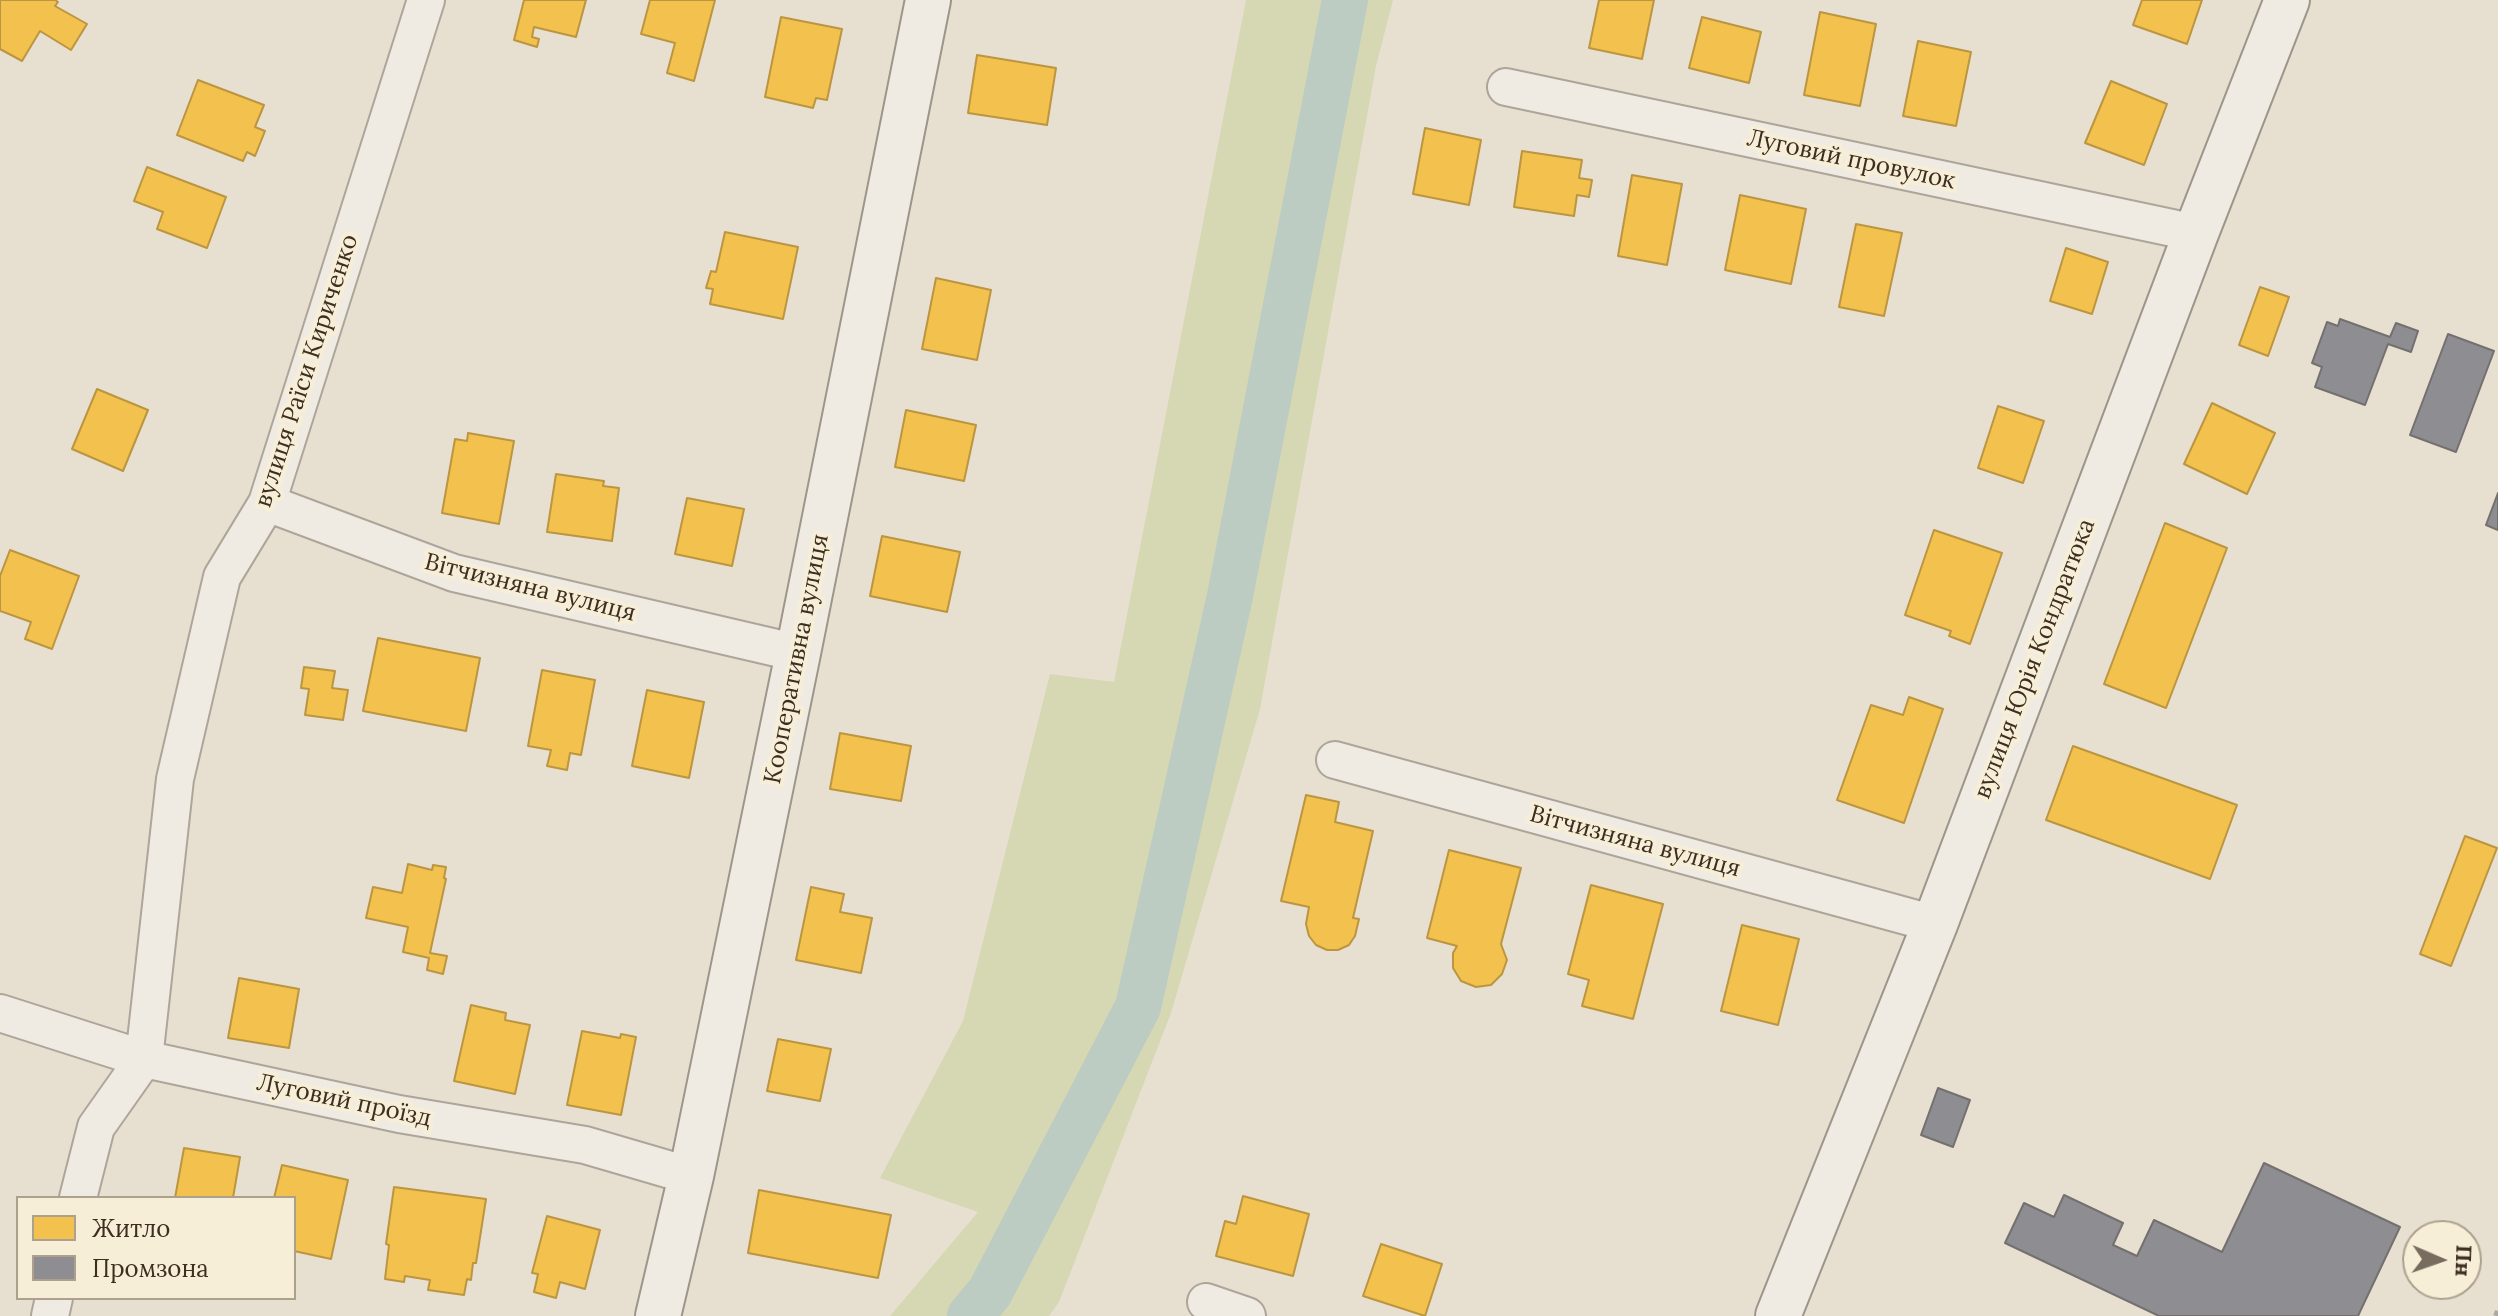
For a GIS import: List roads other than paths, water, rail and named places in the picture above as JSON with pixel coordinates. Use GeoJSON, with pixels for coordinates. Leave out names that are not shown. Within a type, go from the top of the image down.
{"type":"FeatureCollection","features":[{"type":"Feature","properties":{"kind":"street","name":"вулиця Раїси Кириченко"},"geometry":{"type":"LineString","coordinates":[[79,1196],[96,1127],[144,1059],[175,779],[222,577],[267,503],[426,0]]}},
{"type":"Feature","properties":{"kind":"street","name":"Кооперативна вулиця"},"geometry":{"type":"LineString","coordinates":[[658,1316],[691,1176],[928,0]]}},
{"type":"Feature","properties":{"kind":"street","name":"вулиця Юрія Кондратюка"},"geometry":{"type":"LineString","coordinates":[[1778,1316],[1935,924],[2287,0]]}},
{"type":"Feature","properties":{"kind":"street","name":"Луговий провулок"},"geometry":{"type":"LineString","coordinates":[[1506,87],[2196,233]]}},
{"type":"Feature","properties":{"kind":"street","name":"Вітчизняна вулиця"},"geometry":{"type":"LineString","coordinates":[[267,503],[454,573],[798,653]]}},
{"type":"Feature","properties":{"kind":"street","name":"Вітчизняна вулиця"},"geometry":{"type":"LineString","coordinates":[[1335,760],[1935,924]]}},
{"type":"Feature","properties":{"kind":"street","name":"Луговий проїзд"},"geometry":{"type":"LineString","coordinates":[[0,1013],[144,1059],[399,1114],[585,1145],[691,1176]]}},
{"type":"Feature","properties":{"kind":"street"},"geometry":{"type":"LineString","coordinates":[[1206,1302],[1247,1316]]}},
{"type":"Feature","properties":{"kind":"waterway"},"geometry":{"type":"LineString","coordinates":[[970,1316],[990,1292],[1138,1007],[1230,596],[1345,0]]}},
{"type":"Feature","properties":{"kind":"railway"},"geometry":{"type":"LineString","coordinates":[[2496,1316],[2498,1311]]}}]}
